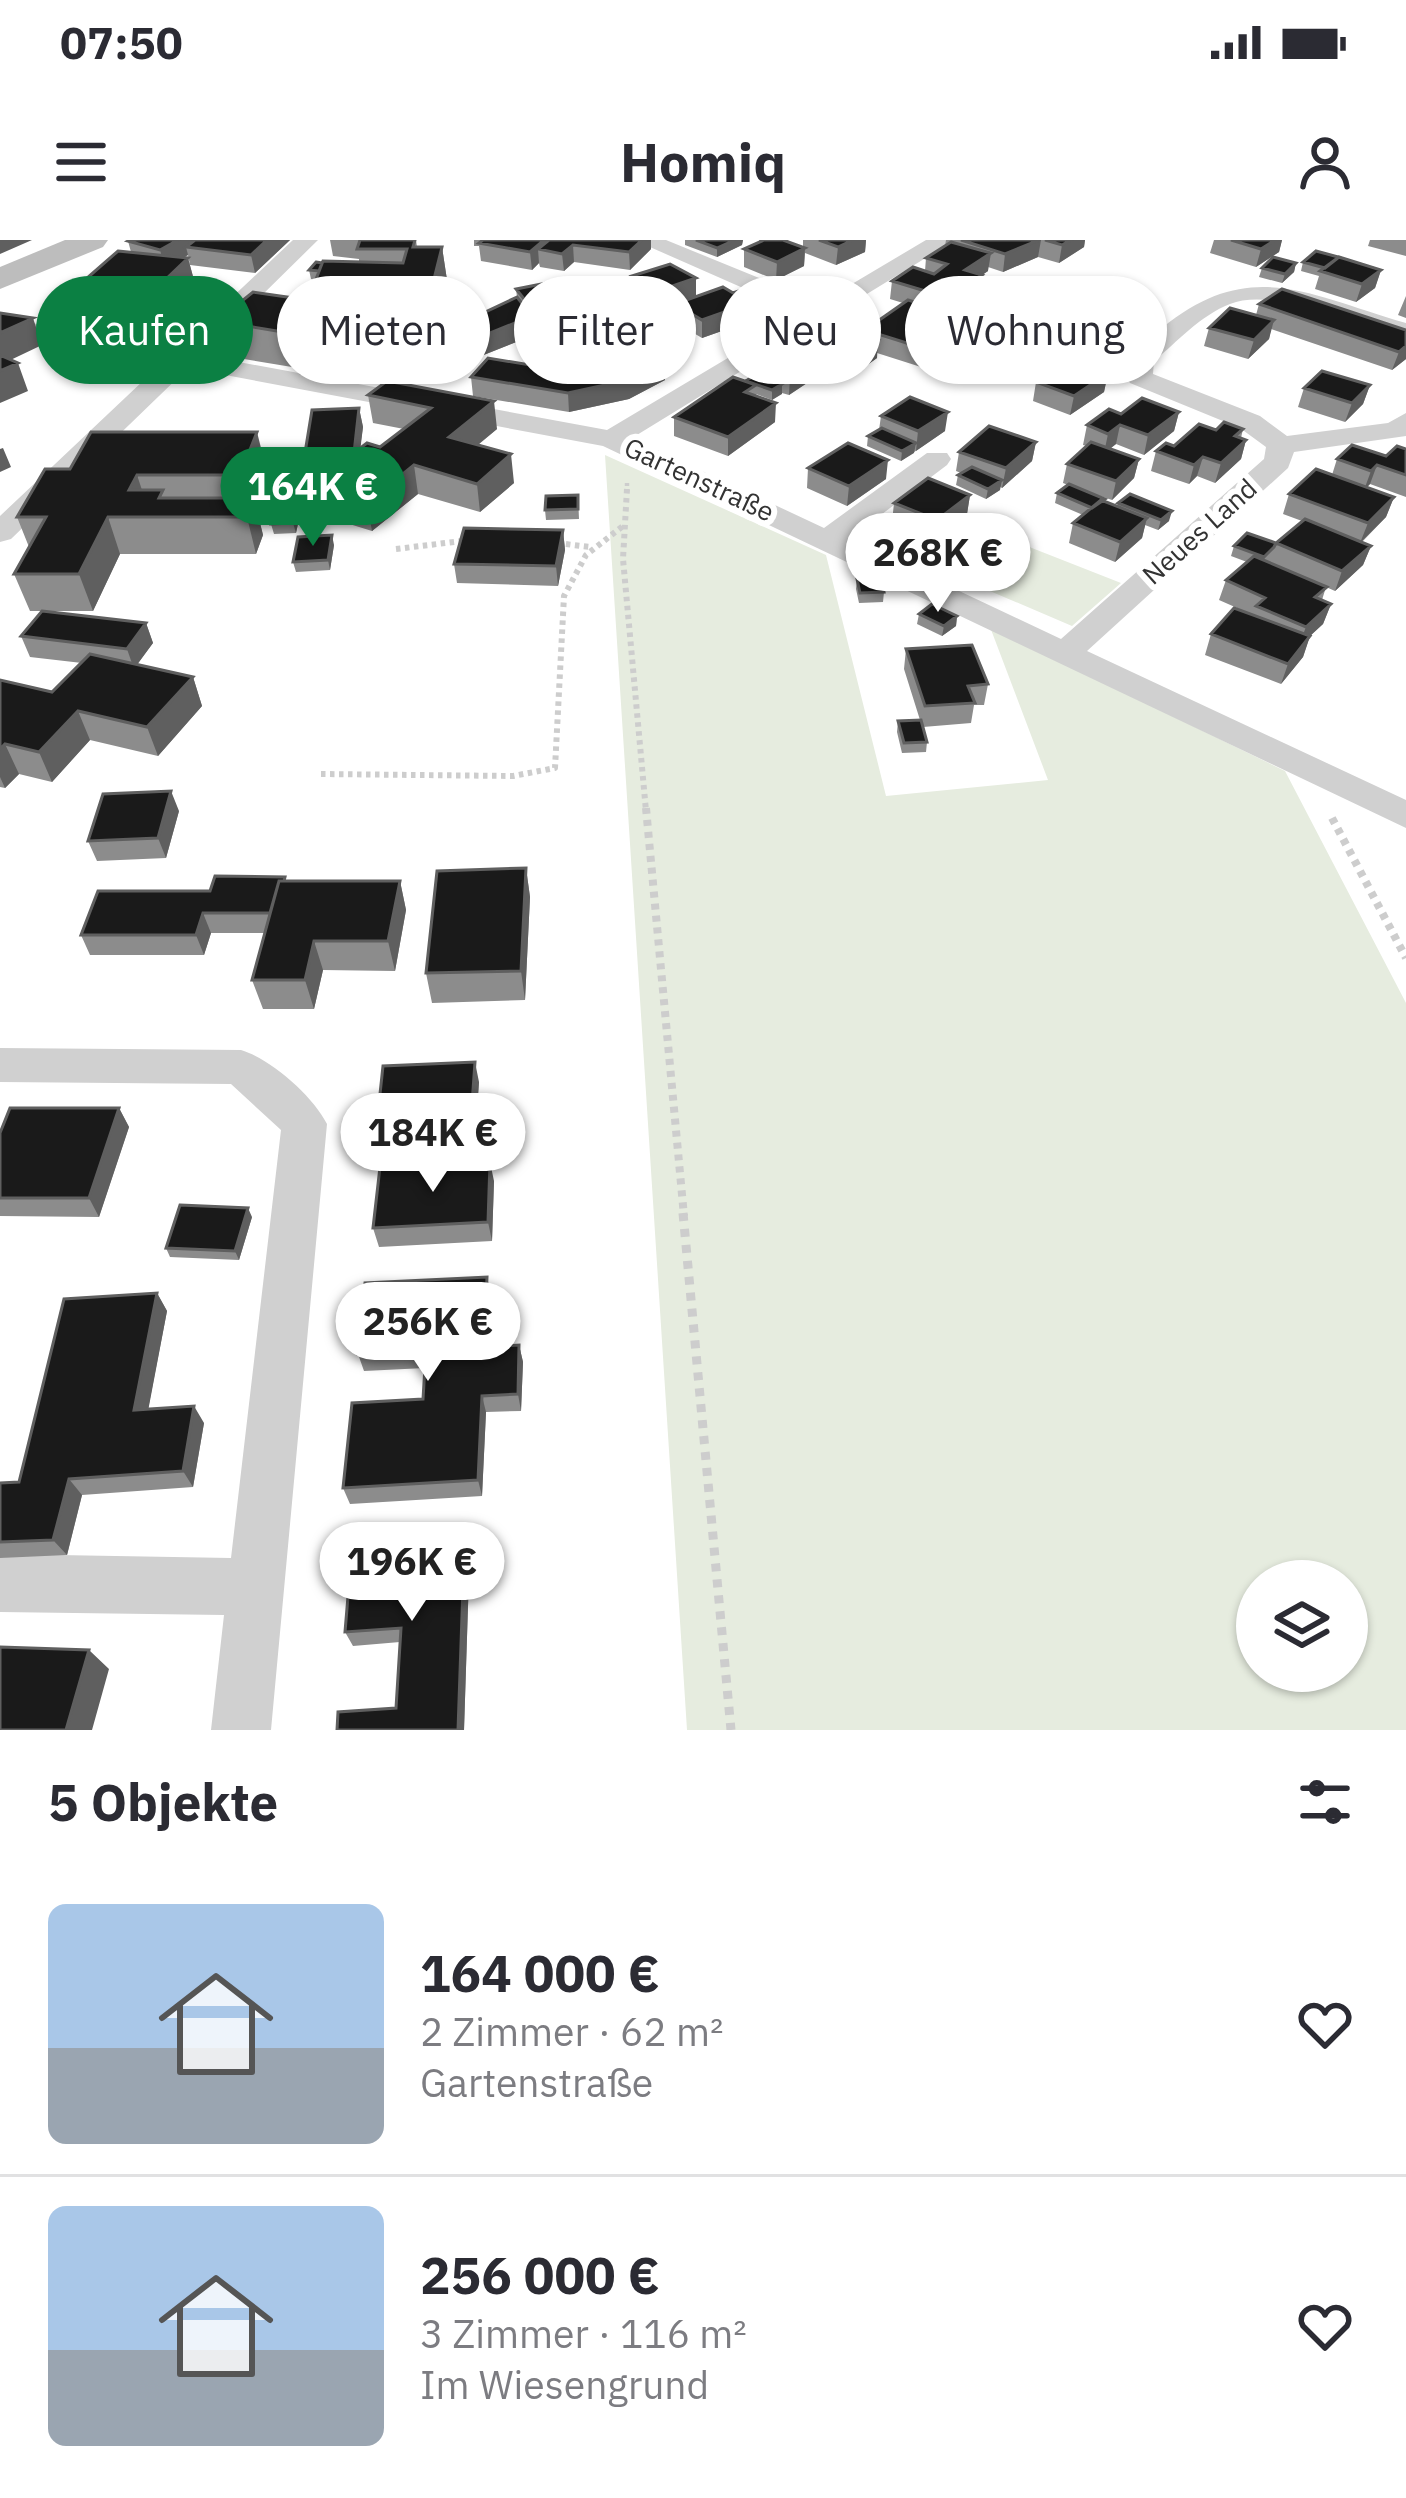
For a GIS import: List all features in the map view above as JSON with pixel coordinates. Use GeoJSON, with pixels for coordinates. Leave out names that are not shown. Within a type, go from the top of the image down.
{"type":"FeatureCollection","features":[{"type":"Feature","properties":{"kind":"street"},"geometry":{"type":"LineString","coordinates":[[0,278],[92,240]]}},
{"type":"Feature","properties":{"kind":"street"},"geometry":{"type":"LineString","coordinates":[[253,290],[306,240]]}},
{"type":"Feature","properties":{"kind":"street"},"geometry":{"type":"LineString","coordinates":[[646,240],[733,276]]}},
{"type":"Feature","properties":{"kind":"street"},"geometry":{"type":"LineString","coordinates":[[881,278],[944,240]]}},
{"type":"Feature","properties":{"kind":"street"},"geometry":{"type":"LineString","coordinates":[[1406,331],[1272,295],[1244,293],[1223,297],[1141,358],[1139,377],[1164,394],[1265,427],[1281,445],[1397,430],[1406,421]]}},
{"type":"Feature","properties":{"kind":"street","name":"Gartenstraße"},"geometry":{"type":"LineString","coordinates":[[0,325],[36,332]]}},
{"type":"Feature","properties":{"kind":"street","name":"Gartenstraße"},"geometry":{"type":"LineString","coordinates":[[253,372],[611,439],[1406,814]]}},
{"type":"Feature","properties":{"kind":"street"},"geometry":{"type":"LineString","coordinates":[[611,439],[720,374]]}},
{"type":"Feature","properties":{"kind":"street"},"geometry":{"type":"LineString","coordinates":[[0,533],[153,384]]}},
{"type":"Feature","properties":{"kind":"street","name":"Neues Land"},"geometry":{"type":"LineString","coordinates":[[1066,652],[1278,462],[1281,445]]}},
{"type":"Feature","properties":{"kind":"street"},"geometry":{"type":"LineString","coordinates":[[828,540],[938,459]]}},
{"type":"Feature","properties":{"kind":"street"},"geometry":{"type":"LineString","coordinates":[[0,1065],[241,1067],[304,1124],[241,1730]]}},
{"type":"Feature","properties":{"kind":"street"},"geometry":{"type":"LineString","coordinates":[[0,1583],[259,1587]]}},
{"type":"Feature","properties":{"kind":"path"},"geometry":{"type":"LineString","coordinates":[[611,439],[628,464],[624,525],[731,1730]]}},
{"type":"Feature","properties":{"kind":"path"},"geometry":{"type":"LineString","coordinates":[[321,774],[513,776],[555,768],[563,596],[572,571],[591,548],[624,525]]}},
{"type":"Feature","properties":{"kind":"path"},"geometry":{"type":"LineString","coordinates":[[396,549],[419,542],[477,539]]}},
{"type":"Feature","properties":{"kind":"path"},"geometry":{"type":"LineString","coordinates":[[546,541],[591,548]]}},
{"type":"Feature","properties":{"kind":"path"},"geometry":{"type":"LineString","coordinates":[[1306,769],[1406,958]]}},
{"type":"Feature","properties":{"kind":"shaded area"},"geometry":{"type":"Polygon","coordinates":[[[605,455],[826,555],[886,796],[1048,780],[990,627],[1285,771],[1406,1003],[1406,1730],[687,1730],[605,455]]]}},
{"type":"Feature","properties":{"kind":"shaded area"},"geometry":{"type":"Polygon","coordinates":[[[991,532],[1121,583],[1072,626],[943,571],[991,532]]]}},
{"type":"Feature","properties":{"kind":"building"},"geometry":{"type":"Polygon","coordinates":[[[130,240],[178,240],[160,250],[130,240]]]}},
{"type":"Feature","properties":{"kind":"building"},"geometry":{"type":"Polygon","coordinates":[[[195,240],[267,240],[251,255],[186,247],[195,240]]]}},
{"type":"Feature","properties":{"kind":"building"},"geometry":{"type":"Polygon","coordinates":[[[360,240],[415,240],[413,247],[442,247],[435,276],[317,276],[323,261],[403,263],[407,249],[357,249],[360,240]]]}},
{"type":"Feature","properties":{"kind":"building"},"geometry":{"type":"Polygon","coordinates":[[[544,240],[530,252],[479,243],[544,240]]]}},
{"type":"Feature","properties":{"kind":"building"},"geometry":{"type":"Polygon","coordinates":[[[549,240],[642,240],[629,252],[573,245],[562,254],[538,249],[549,240]]]}},
{"type":"Feature","properties":{"kind":"building"},"geometry":{"type":"Polygon","coordinates":[[[696,240],[735,240],[717,248],[696,240]]]}},
{"type":"Feature","properties":{"kind":"building"},"geometry":{"type":"Polygon","coordinates":[[[764,240],[783,240],[805,248],[777,262],[744,249],[764,240]]]}},
{"type":"Feature","properties":{"kind":"building"},"geometry":{"type":"Polygon","coordinates":[[[819,240],[853,240],[838,247],[819,240]]]}},
{"type":"Feature","properties":{"kind":"building"},"geometry":{"type":"Polygon","coordinates":[[[961,240],[1039,240],[1005,254],[961,240]]]}},
{"type":"Feature","properties":{"kind":"building"},"geometry":{"type":"Polygon","coordinates":[[[1231,240],[1275,240],[1261,249],[1231,240]]]}},
{"type":"Feature","properties":{"kind":"building"},"geometry":{"type":"Polygon","coordinates":[[[951,242],[991,253],[965,270],[981,276],[905,276],[905,285],[892,281],[913,267],[934,274],[947,264],[926,258],[951,242]]]}},
{"type":"Feature","properties":{"kind":"building"},"geometry":{"type":"Polygon","coordinates":[[[118,251],[188,258],[169,276],[89,276],[118,251]]]}},
{"type":"Feature","properties":{"kind":"building"},"geometry":{"type":"Polygon","coordinates":[[[1316,251],[1339,257],[1325,268],[1303,262],[1316,251]]]}},
{"type":"Feature","properties":{"kind":"building"},"geometry":{"type":"Polygon","coordinates":[[[1273,257],[1296,263],[1285,274],[1262,268],[1273,257]]]}},
{"type":"Feature","properties":{"kind":"building"},"geometry":{"type":"Polygon","coordinates":[[[1339,257],[1381,270],[1362,284],[1320,271],[1339,257]]]}},
{"type":"Feature","properties":{"kind":"building"},"geometry":{"type":"Polygon","coordinates":[[[670,264],[692,276],[632,276],[670,264]]]}},
{"type":"Feature","properties":{"kind":"building"},"geometry":{"type":"Polygon","coordinates":[[[720,288],[720,314],[702,320],[696,316],[696,297],[720,288]]]}},
{"type":"Feature","properties":{"kind":"building"},"geometry":{"type":"Polygon","coordinates":[[[1282,289],[1406,330],[1406,346],[1399,352],[1259,304],[1282,289]]]}},
{"type":"Feature","properties":{"kind":"building"},"geometry":{"type":"Polygon","coordinates":[[[253,292],[277,295],[277,331],[253,327],[253,292]]]}},
{"type":"Feature","properties":{"kind":"building"},"geometry":{"type":"Polygon","coordinates":[[[514,298],[514,323],[490,333],[490,310],[514,298]]]}},
{"type":"Feature","properties":{"kind":"building"},"geometry":{"type":"Polygon","coordinates":[[[905,302],[905,342],[881,335],[881,319],[905,302]]]}},
{"type":"Feature","properties":{"kind":"building"},"geometry":{"type":"Polygon","coordinates":[[[1230,308],[1274,320],[1254,340],[1209,328],[1230,308]]]}},
{"type":"Feature","properties":{"kind":"building"},"geometry":{"type":"Polygon","coordinates":[[[0,313],[33,318],[0,333],[0,313]]]}},
{"type":"Feature","properties":{"kind":"building"},"geometry":{"type":"Polygon","coordinates":[[[0,355],[18,363],[0,371],[0,355]]]}},
{"type":"Feature","properties":{"kind":"building"},"geometry":{"type":"Polygon","coordinates":[[[490,358],[514,362],[514,384],[610,384],[568,393],[490,380],[490,358]]]}},
{"type":"Feature","properties":{"kind":"building"},"geometry":{"type":"Polygon","coordinates":[[[1322,371],[1370,385],[1352,403],[1304,388],[1322,371]]]}},
{"type":"Feature","properties":{"kind":"building"},"geometry":{"type":"Polygon","coordinates":[[[383,384],[403,384],[494,401],[449,437],[511,454],[477,484],[414,465],[367,503],[311,486],[367,443],[380,447],[431,408],[368,395],[383,384]]]}},
{"type":"Feature","properties":{"kind":"building"},"geometry":{"type":"Polygon","coordinates":[[[723,384],[756,385],[745,392],[776,403],[728,437],[674,417],[723,384]]]}},
{"type":"Feature","properties":{"kind":"building"},"geometry":{"type":"Polygon","coordinates":[[[1041,384],[1092,384],[1074,396],[1041,384]]]}},
{"type":"Feature","properties":{"kind":"building"},"geometry":{"type":"Polygon","coordinates":[[[910,397],[948,412],[918,431],[881,416],[910,397]]]}},
{"type":"Feature","properties":{"kind":"building"},"geometry":{"type":"Polygon","coordinates":[[[1142,398],[1179,412],[1148,435],[1120,425],[1108,434],[1087,425],[1109,409],[1121,414],[1142,398]]]}},
{"type":"Feature","properties":{"kind":"building"},"geometry":{"type":"Polygon","coordinates":[[[359,408],[350,457],[304,459],[312,410],[359,408]]]}},
{"type":"Feature","properties":{"kind":"building"},"geometry":{"type":"Polygon","coordinates":[[[1224,422],[1243,429],[1235,436],[1246,440],[1221,463],[1203,457],[1194,465],[1156,451],[1166,443],[1174,446],[1199,424],[1216,430],[1224,422]]]}},
{"type":"Feature","properties":{"kind":"building"},"geometry":{"type":"Polygon","coordinates":[[[989,426],[1036,442],[1006,468],[959,452],[989,426]]]}},
{"type":"Feature","properties":{"kind":"building"},"geometry":{"type":"Polygon","coordinates":[[[882,428],[916,443],[902,451],[868,436],[882,428]]]}},
{"type":"Feature","properties":{"kind":"building"},"geometry":{"type":"Polygon","coordinates":[[[91,432],[257,432],[240,475],[137,475],[129,490],[163,490],[159,498],[254,498],[247,517],[108,517],[79,574],[14,574],[46,517],[17,517],[45,469],[70,469],[91,432]]]}},
{"type":"Feature","properties":{"kind":"building"},"geometry":{"type":"Polygon","coordinates":[[[1091,442],[1139,459],[1116,481],[1067,464],[1091,442]]]}},
{"type":"Feature","properties":{"kind":"building"},"geometry":{"type":"Polygon","coordinates":[[[848,443],[888,460],[849,486],[808,468],[848,443]]]}},
{"type":"Feature","properties":{"kind":"building"},"geometry":{"type":"Polygon","coordinates":[[[1352,445],[1386,456],[1397,446],[1406,449],[1406,475],[1377,465],[1371,471],[1337,459],[1352,445]]]}},
{"type":"Feature","properties":{"kind":"building"},"geometry":{"type":"Polygon","coordinates":[[[972,467],[1002,480],[988,489],[958,475],[972,467]]]}},
{"type":"Feature","properties":{"kind":"building"},"geometry":{"type":"Polygon","coordinates":[[[1316,469],[1394,497],[1368,523],[1289,494],[1316,469]]]}},
{"type":"Feature","properties":{"kind":"building"},"geometry":{"type":"Polygon","coordinates":[[[284,472],[305,472],[293,523],[271,524],[284,472]]]}},
{"type":"Feature","properties":{"kind":"building"},"geometry":{"type":"Polygon","coordinates":[[[928,478],[970,495],[937,520],[894,503],[928,478]]]}},
{"type":"Feature","properties":{"kind":"building"},"geometry":{"type":"Polygon","coordinates":[[[1069,484],[1105,499],[1092,508],[1057,493],[1069,484]]]}},
{"type":"Feature","properties":{"kind":"building"},"geometry":{"type":"Polygon","coordinates":[[[1130,494],[1172,511],[1161,520],[1118,503],[1130,494]]]}},
{"type":"Feature","properties":{"kind":"building"},"geometry":{"type":"Polygon","coordinates":[[[578,495],[578,509],[545,510],[546,496],[578,495]]]}},
{"type":"Feature","properties":{"kind":"building"},"geometry":{"type":"Polygon","coordinates":[[[1101,500],[1147,518],[1120,542],[1073,523],[1101,500]]]}},
{"type":"Feature","properties":{"kind":"building"},"geometry":{"type":"Polygon","coordinates":[[[1305,519],[1371,546],[1342,571],[1276,543],[1305,519]]]}},
{"type":"Feature","properties":{"kind":"building"},"geometry":{"type":"Polygon","coordinates":[[[464,528],[563,530],[556,566],[454,564],[464,528]]]}},
{"type":"Feature","properties":{"kind":"building"},"geometry":{"type":"Polygon","coordinates":[[[1247,533],[1276,543],[1264,557],[1234,546],[1247,533]]]}},
{"type":"Feature","properties":{"kind":"building"},"geometry":{"type":"Polygon","coordinates":[[[332,535],[328,560],[293,562],[298,537],[332,535]]]}},
{"type":"Feature","properties":{"kind":"building"},"geometry":{"type":"Polygon","coordinates":[[[1254,556],[1327,587],[1315,597],[1331,604],[1306,627],[1256,606],[1265,598],[1226,580],[1254,556]]]}},
{"type":"Feature","properties":{"kind":"building"},"geometry":{"type":"Polygon","coordinates":[[[881,578],[884,592],[860,593],[857,579],[881,578]]]}},
{"type":"Feature","properties":{"kind":"building"},"geometry":{"type":"Polygon","coordinates":[[[932,604],[957,616],[944,626],[919,614],[932,604]]]}},
{"type":"Feature","properties":{"kind":"building"},"geometry":{"type":"Polygon","coordinates":[[[1234,608],[1310,636],[1288,664],[1211,634],[1234,608]]]}},
{"type":"Feature","properties":{"kind":"building"},"geometry":{"type":"Polygon","coordinates":[[[42,611],[146,623],[127,649],[21,636],[42,611]]]}},
{"type":"Feature","properties":{"kind":"building"},"geometry":{"type":"Polygon","coordinates":[[[972,645],[988,684],[968,686],[975,703],[925,706],[906,649],[972,645]]]}},
{"type":"Feature","properties":{"kind":"building"},"geometry":{"type":"Polygon","coordinates":[[[90,654],[193,677],[147,727],[78,711],[39,752],[5,744],[0,749],[0,680],[52,692],[90,654]]]}},
{"type":"Feature","properties":{"kind":"building"},"geometry":{"type":"Polygon","coordinates":[[[921,720],[927,742],[904,743],[898,721],[921,720]]]}},
{"type":"Feature","properties":{"kind":"building"},"geometry":{"type":"Polygon","coordinates":[[[171,791],[158,838],[88,841],[103,794],[171,791]]]}},
{"type":"Feature","properties":{"kind":"building"},"geometry":{"type":"Polygon","coordinates":[[[526,868],[521,971],[426,973],[437,871],[526,868]]]}},
{"type":"Feature","properties":{"kind":"building"},"geometry":{"type":"Polygon","coordinates":[[[215,876],[285,877],[279,881],[270,913],[203,913],[196,935],[81,935],[98,891],[210,891],[215,876]]]}},
{"type":"Feature","properties":{"kind":"building"},"geometry":{"type":"Polygon","coordinates":[[[279,881],[400,881],[388,941],[314,941],[305,980],[252,980],[279,881]]]}},
{"type":"Feature","properties":{"kind":"building"},"geometry":{"type":"Polygon","coordinates":[[[475,1062],[471,1118],[377,1122],[383,1066],[475,1062]]]}},
{"type":"Feature","properties":{"kind":"building"},"geometry":{"type":"Polygon","coordinates":[[[10,1108],[119,1108],[89,1198],[0,1198],[0,1133],[10,1108]]]}},
{"type":"Feature","properties":{"kind":"building"},"geometry":{"type":"Polygon","coordinates":[[[490,1162],[488,1222],[373,1228],[380,1167],[490,1162]]]}},
{"type":"Feature","properties":{"kind":"building"},"geometry":{"type":"Polygon","coordinates":[[[180,1205],[248,1208],[235,1251],[166,1248],[180,1205]]]}},
{"type":"Feature","properties":{"kind":"building"},"geometry":{"type":"Polygon","coordinates":[[[487,1277],[484,1347],[519,1345],[518,1394],[482,1396],[478,1480],[343,1488],[352,1403],[423,1399],[426,1350],[358,1354],[365,1283],[487,1277]]]}},
{"type":"Feature","properties":{"kind":"building"},"geometry":{"type":"Polygon","coordinates":[[[157,1293],[134,1410],[194,1406],[183,1471],[69,1479],[53,1540],[0,1542],[0,1483],[19,1482],[64,1299],[157,1293]]]}},
{"type":"Feature","properties":{"kind":"building"},"geometry":{"type":"Polygon","coordinates":[[[465,1529],[458,1730],[337,1730],[338,1712],[396,1708],[401,1628],[345,1632],[353,1537],[465,1529]]]}},
{"type":"Feature","properties":{"kind":"building"},"geometry":{"type":"Polygon","coordinates":[[[0,1647],[89,1650],[66,1730],[0,1730],[0,1647]]]}}]}
